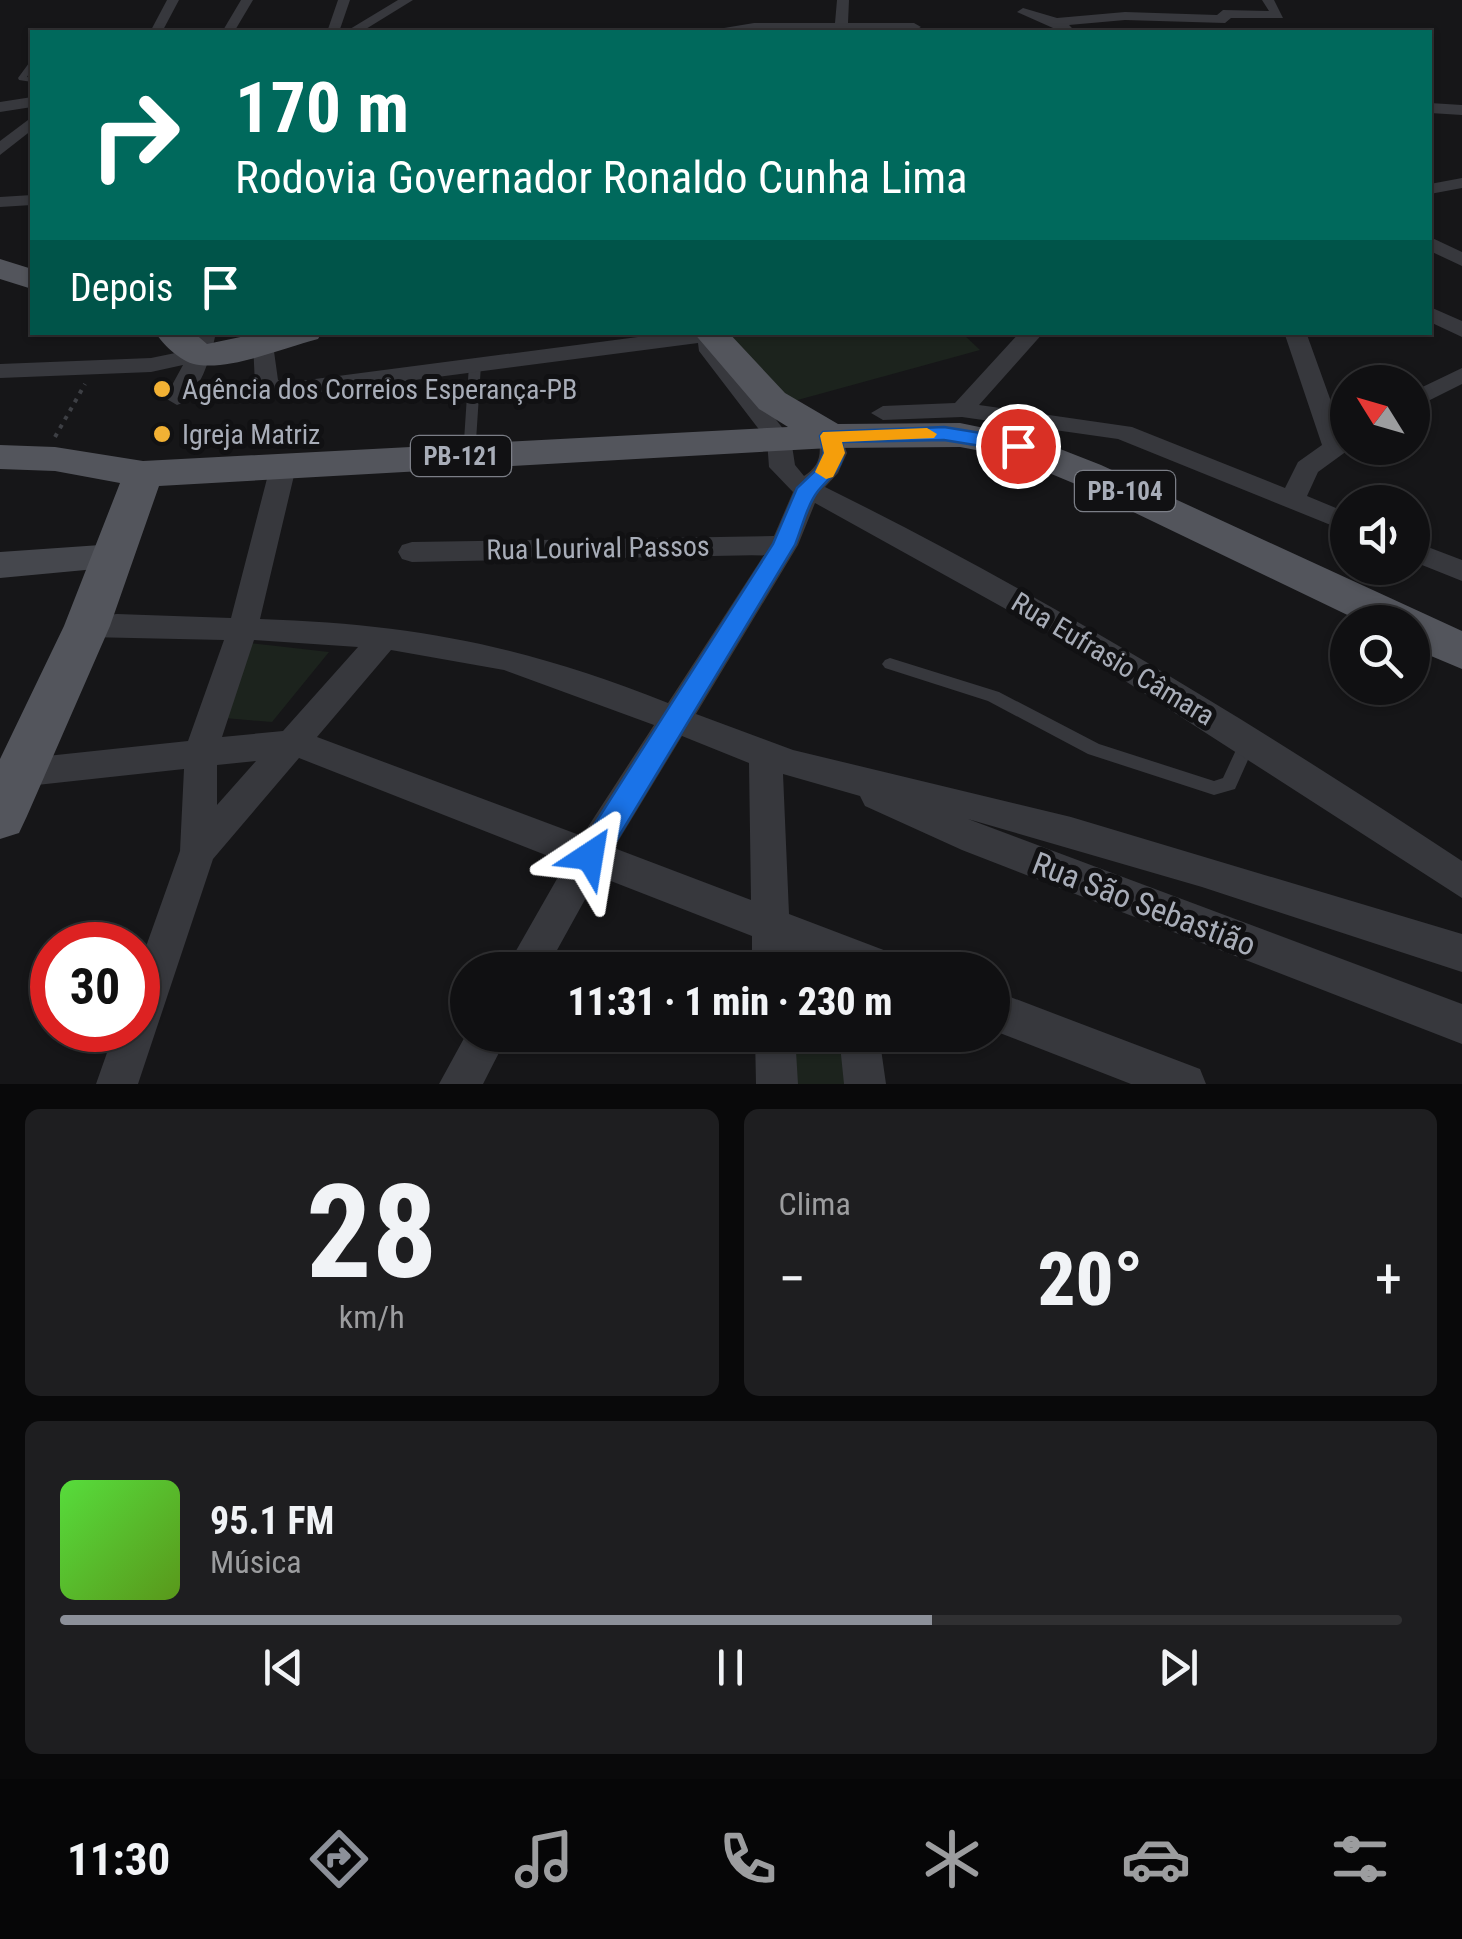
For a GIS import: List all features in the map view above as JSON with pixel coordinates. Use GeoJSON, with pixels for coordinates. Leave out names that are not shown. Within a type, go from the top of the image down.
{"type":"FeatureCollection","features":[{"type":"Feature","properties":{"kind":"main road"},"geometry":{"type":"LineString","coordinates":[[0,268],[30,279]]}},
{"type":"Feature","properties":{"kind":"main road"},"geometry":{"type":"LineString","coordinates":[[203,344],[223,353],[293,335]]}},
{"type":"Feature","properties":{"kind":"main road"},"geometry":{"type":"LineString","coordinates":[[703,335],[772,401],[830,436]]}},
{"type":"Feature","properties":{"kind":"main road","name":"PB-104"},"geometry":{"type":"LineString","coordinates":[[830,436],[944,434],[1018,446],[1087,474],[1366,605]]}},
{"type":"Feature","properties":{"kind":"main road","name":"PB-121"},"geometry":{"type":"LineString","coordinates":[[0,457],[46,454],[98,468],[143,474],[830,436]]}},
{"type":"Feature","properties":{"kind":"main road"},"geometry":{"type":"LineString","coordinates":[[0,816],[12,774],[87,626],[143,474]]}},
{"type":"Feature","properties":{"kind":"main road"},"geometry":{"type":"LineString","coordinates":[[1430,636],[1462,651]]}},
{"type":"Feature","properties":{"kind":"street"},"geometry":{"type":"LineString","coordinates":[[157,30],[173,0]]}},
{"type":"Feature","properties":{"kind":"street"},"geometry":{"type":"LineString","coordinates":[[229,30],[247,0]]}},
{"type":"Feature","properties":{"kind":"street"},"geometry":{"type":"LineString","coordinates":[[334,30],[344,0]]}},
{"type":"Feature","properties":{"kind":"street"},"geometry":{"type":"LineString","coordinates":[[355,30],[407,0]]}},
{"type":"Feature","properties":{"kind":"street"},"geometry":{"type":"LineString","coordinates":[[841,26],[843,0]]}},
{"type":"Feature","properties":{"kind":"street"},"geometry":{"type":"LineString","coordinates":[[1146,0],[1168,16]]}},
{"type":"Feature","properties":{"kind":"street"},"geometry":{"type":"LineString","coordinates":[[1056,22],[1278,15],[1268,0]]}},
{"type":"Feature","properties":{"kind":"street"},"geometry":{"type":"LineString","coordinates":[[1023,12],[1068,30]]}},
{"type":"Feature","properties":{"kind":"street"},"geometry":{"type":"LineString","coordinates":[[726,30],[900,25]]}},
{"type":"Feature","properties":{"kind":"street"},"geometry":{"type":"LineString","coordinates":[[0,108],[30,102]]}},
{"type":"Feature","properties":{"kind":"street"},"geometry":{"type":"LineString","coordinates":[[1432,108],[1462,110]]}},
{"type":"Feature","properties":{"kind":"street"},"geometry":{"type":"LineString","coordinates":[[0,150],[30,124]]}},
{"type":"Feature","properties":{"kind":"street"},"geometry":{"type":"LineString","coordinates":[[0,202],[30,200]]}},
{"type":"Feature","properties":{"kind":"street"},"geometry":{"type":"LineString","coordinates":[[1432,244],[1462,260]]}},
{"type":"Feature","properties":{"kind":"street"},"geometry":{"type":"LineString","coordinates":[[1432,313],[1462,330]]}},
{"type":"Feature","properties":{"kind":"street"},"geometry":{"type":"LineString","coordinates":[[264,342],[268,386],[276,389],[695,335]]}},
{"type":"Feature","properties":{"kind":"street","name":"Rua Eufrasio Câmara"},"geometry":{"type":"LineString","coordinates":[[703,335],[779,439],[782,467],[794,482],[1071,631],[1249,741],[1462,881]]}},
{"type":"Feature","properties":{"kind":"street"},"geometry":{"type":"LineString","coordinates":[[962,410],[1004,359],[1030,335]]}},
{"type":"Feature","properties":{"kind":"street"},"geometry":{"type":"LineString","coordinates":[[1296,335],[1330,416]]}},
{"type":"Feature","properties":{"kind":"street"},"geometry":{"type":"LineString","coordinates":[[0,371],[151,366],[203,344]]}},
{"type":"Feature","properties":{"kind":"street"},"geometry":{"type":"LineString","coordinates":[[177,398],[203,344]]}},
{"type":"Feature","properties":{"kind":"street"},"geometry":{"type":"LineString","coordinates":[[1430,392],[1462,375]]}},
{"type":"Feature","properties":{"kind":"street"},"geometry":{"type":"LineString","coordinates":[[883,413],[962,410],[1124,432],[1330,516]]}},
{"type":"Feature","properties":{"kind":"street"},"geometry":{"type":"LineString","coordinates":[[535,952],[590,856],[784,545],[808,488],[830,464],[834,453],[830,436]]}},
{"type":"Feature","properties":{"kind":"street"},"geometry":{"type":"LineString","coordinates":[[1292,500],[1308,468],[1330,451]]}},
{"type":"Feature","properties":{"kind":"street"},"geometry":{"type":"LineString","coordinates":[[160,958],[198,850],[201,752],[243,629],[283,467]]}},
{"type":"Feature","properties":{"kind":"street","name":"Rua Lourival Passos"},"geometry":{"type":"LineString","coordinates":[[412,552],[784,545]]}},
{"type":"Feature","properties":{"kind":"street"},"geometry":{"type":"LineString","coordinates":[[0,565],[115,556]]}},
{"type":"Feature","properties":{"kind":"street"},"geometry":{"type":"LineString","coordinates":[[1430,558],[1462,571]]}},
{"type":"Feature","properties":{"kind":"street","name":"Rua São Sebastião"},"geometry":{"type":"LineString","coordinates":[[87,626],[243,629],[438,645],[544,669],[679,718],[766,755],[1036,823],[1362,919],[1462,954]]}},
{"type":"Feature","properties":{"kind":"street"},"geometry":{"type":"LineString","coordinates":[[198,850],[384,640]]}},
{"type":"Feature","properties":{"kind":"street"},"geometry":{"type":"LineString","coordinates":[[12,774],[296,743],[770,924],[828,952]]}},
{"type":"Feature","properties":{"kind":"street"},"geometry":{"type":"LineString","coordinates":[[766,755],[771,952]]}},
{"type":"Feature","properties":{"kind":"street","name":"Rua São Sebastião"},"geometry":{"type":"LineString","coordinates":[[830,774],[975,840],[1462,1024]]}},
{"type":"Feature","properties":{"kind":"street"},"geometry":{"type":"LineString","coordinates":[[1010,1017],[1185,1084]]}},
{"type":"Feature","properties":{"kind":"street"},"geometry":{"type":"LineString","coordinates":[[116,1084],[127,1052]]}},
{"type":"Feature","properties":{"kind":"street"},"geometry":{"type":"LineString","coordinates":[[460,1084],[478,1052]]}},
{"type":"Feature","properties":{"kind":"street"},"geometry":{"type":"LineString","coordinates":[[775,1052],[776,1084]]}},
{"type":"Feature","properties":{"kind":"street"},"geometry":{"type":"LineString","coordinates":[[860,1052],[865,1084]]}},
{"type":"Feature","properties":{"kind":"lane"},"geometry":{"type":"LineString","coordinates":[[469,456],[475,365]]}},
{"type":"Feature","properties":{"kind":"lane"},"geometry":{"type":"LineString","coordinates":[[890,664],[993,696],[1110,756],[1214,788],[1230,784],[1249,741]]}},
{"type":"Feature","properties":{"kind":"path"},"geometry":{"type":"LineString","coordinates":[[46,454],[95,366]]}},
{"type":"Feature","properties":{"kind":"shaded area"},"geometry":{"type":"Polygon","coordinates":[[[723,335],[964,335],[980,350],[783,404],[723,335]]]}},
{"type":"Feature","properties":{"kind":"shaded area"},"geometry":{"type":"Polygon","coordinates":[[[250,643],[329,652],[272,722],[224,718],[250,643]]]}},
{"type":"Feature","properties":{"kind":"shaded area"},"geometry":{"type":"Polygon","coordinates":[[[790,1052],[851,1052],[854,1084],[791,1084],[790,1052]]]}},
{"type":"Feature","properties":{"kind":"slow traffic"},"geometry":{"type":"LineString","coordinates":[[826,472],[834,453],[830,436],[927,434]]}},
{"type":"Feature","properties":{"kind":"place","name":"Agência dos Correios Esperança-PB"},"geometry":{"type":"Point","coordinates":[162,389]}},
{"type":"Feature","properties":{"kind":"place","name":"Igreja Matriz"},"geometry":{"type":"Point","coordinates":[162,434]}},
{"type":"Feature","properties":{"kind":"route"},"geometry":{"type":"LineString","coordinates":[[590,856],[784,545],[808,488],[826,473],[834,453],[830,436],[960,434],[1018,446]]}}]}
